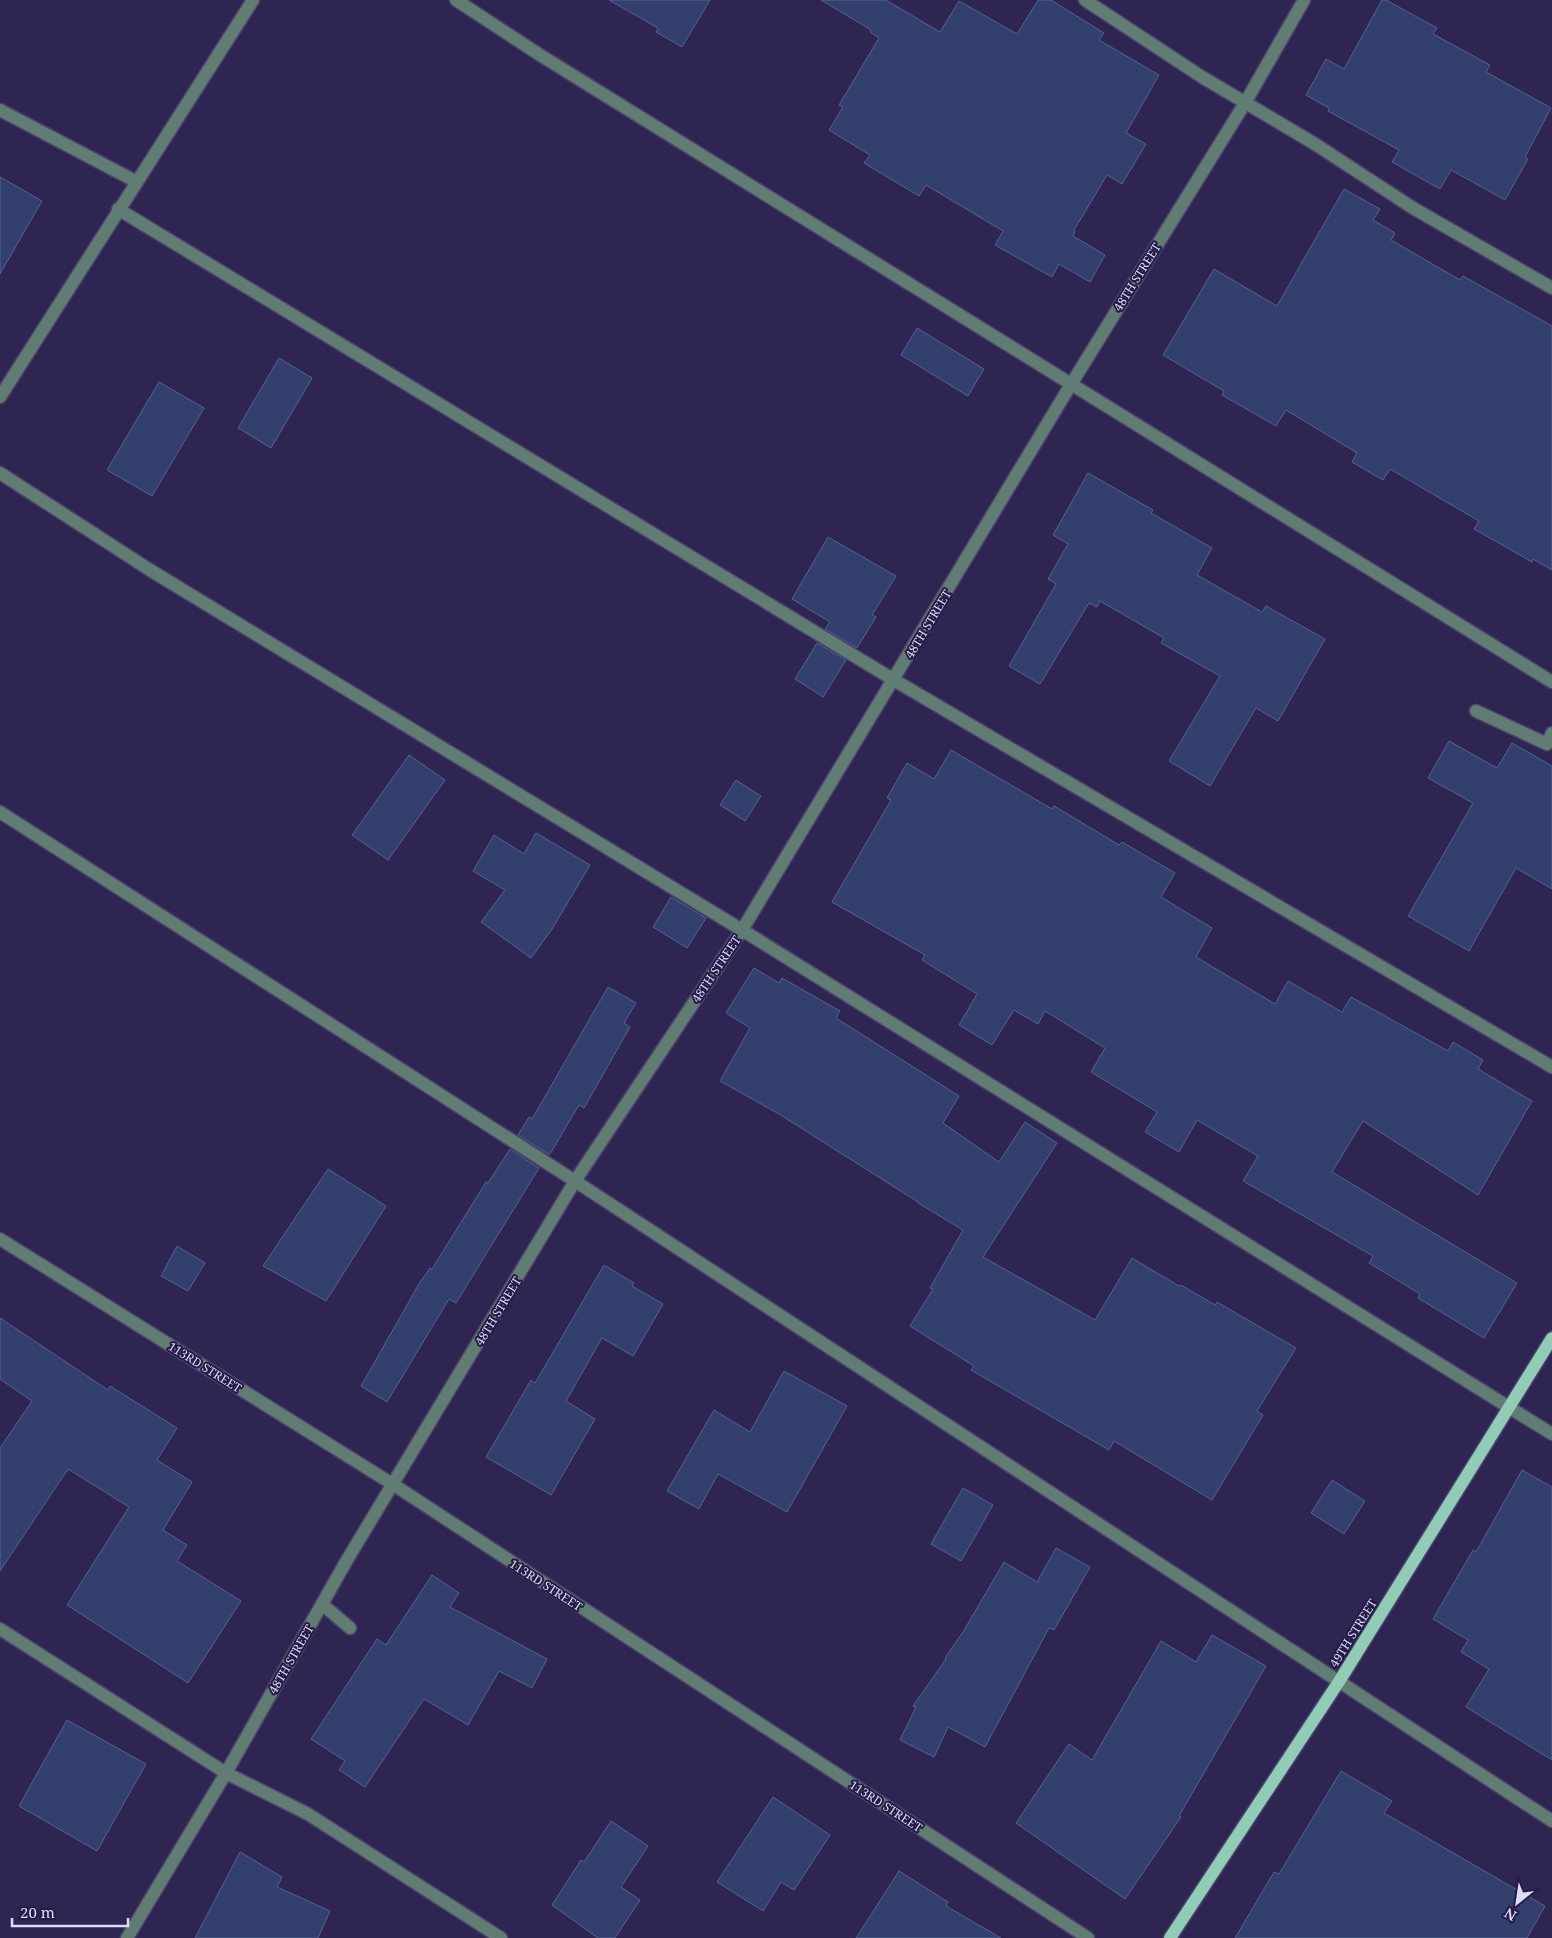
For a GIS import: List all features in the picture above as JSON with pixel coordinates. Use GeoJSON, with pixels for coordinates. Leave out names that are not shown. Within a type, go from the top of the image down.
{"type":"FeatureCollection","features":[{"type":"Feature","properties":{"kind":"main road","name":"49TH STREET"},"geometry":{"type":"LineString","coordinates":[[1170,1938],[1340,1680],[1552,1338]]}},
{"type":"Feature","properties":{"kind":"street"},"geometry":{"type":"LineString","coordinates":[[0,397],[118,209],[253,0]]}},
{"type":"Feature","properties":{"kind":"street"},"geometry":{"type":"LineString","coordinates":[[456,0],[540,55],[1070,386],[1552,682]]}},
{"type":"Feature","properties":{"kind":"street"},"geometry":{"type":"LineString","coordinates":[[1086,0],[1150,44],[1315,144],[1413,208],[1552,288]]}},
{"type":"Feature","properties":{"kind":"street","name":"48TH STREET"},"geometry":{"type":"LineString","coordinates":[[127,1938],[226,1773],[322,1604],[575,1182],[742,930],[1070,386],[1245,103],[1304,0]]}},
{"type":"Feature","properties":{"kind":"street"},"geometry":{"type":"LineString","coordinates":[[0,110],[136,182]]}},
{"type":"Feature","properties":{"kind":"street"},"geometry":{"type":"LineString","coordinates":[[118,209],[894,680],[1552,1067]]}},
{"type":"Feature","properties":{"kind":"street"},"geometry":{"type":"LineString","coordinates":[[0,473],[175,585],[742,930],[1552,1434]]}},
{"type":"Feature","properties":{"kind":"street"},"geometry":{"type":"LineString","coordinates":[[1476,712],[1547,744],[1552,733]]}},
{"type":"Feature","properties":{"kind":"street"},"geometry":{"type":"LineString","coordinates":[[0,812],[575,1182],[1552,1820]]}},
{"type":"Feature","properties":{"kind":"street","name":"113RD STREET"},"geometry":{"type":"LineString","coordinates":[[0,1239],[394,1485],[1088,1938]]}},
{"type":"Feature","properties":{"kind":"street"},"geometry":{"type":"LineString","coordinates":[[322,1604],[350,1628]]}},
{"type":"Feature","properties":{"kind":"street"},"geometry":{"type":"LineString","coordinates":[[0,1629],[226,1773],[308,1814],[501,1938]]}},
{"type":"Feature","properties":{"kind":"building"},"geometry":{"type":"Polygon","coordinates":[[[609,0],[710,0],[682,47],[656,32],[658,28],[609,0]]]}},
{"type":"Feature","properties":{"kind":"building"},"geometry":{"type":"Polygon","coordinates":[[[821,0],[886,0],[940,32],[959,1],[1017,34],[1038,0],[1051,0],[1104,33],[1099,40],[1159,75],[1126,133],[1146,144],[1122,184],[1107,175],[1074,230],[1073,236],[1105,255],[1090,282],[1059,264],[1052,277],[995,245],[1003,231],[926,185],[919,196],[864,163],[870,155],[829,130],[843,107],[839,105],[879,38],[870,32],[871,30],[821,0]]]}},
{"type":"Feature","properties":{"kind":"building"},"geometry":{"type":"Polygon","coordinates":[[[1382,0],[1386,0],[1437,28],[1433,34],[1490,65],[1486,72],[1551,108],[1525,157],[1528,159],[1505,200],[1451,170],[1440,189],[1392,162],[1399,150],[1328,111],[1329,108],[1306,95],[1326,59],[1344,69],[1382,0]]]}},
{"type":"Feature","properties":{"kind":"building"},"geometry":{"type":"Polygon","coordinates":[[[0,177],[42,201],[0,274],[0,177]]]}},
{"type":"Feature","properties":{"kind":"building"},"geometry":{"type":"Polygon","coordinates":[[[1344,189],[1380,209],[1373,220],[1395,233],[1391,240],[1460,280],[1463,276],[1552,326],[1552,570],[1533,559],[1532,562],[1474,529],[1479,521],[1390,469],[1383,480],[1352,462],[1357,453],[1286,410],[1276,426],[1222,395],[1224,391],[1163,355],[1214,269],[1277,306],[1344,189]]]}},
{"type":"Feature","properties":{"kind":"building"},"geometry":{"type":"Polygon","coordinates":[[[917,328],[984,369],[968,396],[901,355],[917,328]]]}},
{"type":"Feature","properties":{"kind":"building"},"geometry":{"type":"Polygon","coordinates":[[[279,358],[312,378],[271,448],[238,428],[279,358]]]}},
{"type":"Feature","properties":{"kind":"building"},"geometry":{"type":"Polygon","coordinates":[[[159,382],[204,408],[152,496],[107,470],[159,382]]]}},
{"type":"Feature","properties":{"kind":"building"},"geometry":{"type":"Polygon","coordinates":[[[1088,473],[1153,510],[1151,513],[1212,548],[1197,575],[1262,612],[1266,606],[1325,639],[1278,721],[1256,708],[1210,786],[1169,761],[1220,676],[1161,643],[1164,638],[1100,601],[1097,607],[1089,603],[1040,684],[1009,666],[1056,584],[1048,579],[1068,544],[1053,535],[1088,473]]]}},
{"type":"Feature","properties":{"kind":"building"},"geometry":{"type":"Polygon","coordinates":[[[828,537],[896,576],[872,615],[876,617],[857,648],[825,629],[830,622],[792,599],[828,537]]]}},
{"type":"Feature","properties":{"kind":"building"},"geometry":{"type":"Polygon","coordinates":[[[817,643],[846,660],[823,697],[795,679],[817,643]]]}},
{"type":"Feature","properties":{"kind":"building"},"geometry":{"type":"Polygon","coordinates":[[[1449,741],[1497,768],[1512,743],[1552,766],[1552,889],[1516,868],[1469,951],[1408,916],[1473,803],[1428,778],[1449,741]]]}},
{"type":"Feature","properties":{"kind":"building"},"geometry":{"type":"Polygon","coordinates":[[[951,750],[1052,809],[1054,806],[1119,845],[1122,842],[1175,873],[1161,897],[1212,928],[1196,957],[1275,1004],[1288,981],[1342,1012],[1351,997],[1448,1051],[1453,1042],[1483,1060],[1478,1069],[1532,1101],[1478,1195],[1363,1121],[1332,1172],[1517,1283],[1484,1338],[1418,1298],[1420,1294],[1369,1263],[1373,1256],[1243,1181],[1258,1156],[1197,1120],[1179,1152],[1145,1132],[1157,1112],[1091,1072],[1105,1048],[1045,1011],[1038,1024],[1014,1010],[992,1045],[959,1025],[977,994],[922,960],[925,955],[832,902],[891,800],[887,798],[907,763],[934,779],[951,750]]]}},
{"type":"Feature","properties":{"kind":"building"},"geometry":{"type":"Polygon","coordinates":[[[409,755],[445,780],[388,860],[352,835],[409,755]]]}},
{"type":"Feature","properties":{"kind":"building"},"geometry":{"type":"Polygon","coordinates":[[[736,780],[761,796],[745,821],[720,805],[736,780]]]}},
{"type":"Feature","properties":{"kind":"building"},"geometry":{"type":"Polygon","coordinates":[[[536,833],[590,865],[552,929],[531,958],[481,922],[505,890],[473,871],[494,835],[524,854],[536,833]]]}},
{"type":"Feature","properties":{"kind":"building"},"geometry":{"type":"Polygon","coordinates":[[[671,897],[706,918],[687,948],[653,927],[671,897]]]}},
{"type":"Feature","properties":{"kind":"building"},"geometry":{"type":"Polygon","coordinates":[[[754,968],[779,983],[782,978],[840,1011],[836,1018],[959,1096],[943,1123],[999,1162],[1025,1122],[1057,1143],[983,1257],[1095,1320],[1132,1258],[1215,1305],[1217,1302],[1296,1348],[1257,1411],[1263,1415],[1212,1500],[1114,1441],[1109,1450],[971,1370],[974,1366],[910,1326],[933,1289],[930,1288],[963,1230],[779,1114],[720,1081],[750,1028],[726,1013],[754,968]]]}},
{"type":"Feature","properties":{"kind":"building"},"geometry":{"type":"Polygon","coordinates":[[[608,987],[636,1003],[624,1023],[630,1027],[584,1108],[579,1105],[550,1154],[548,1154],[518,1135],[529,1117],[532,1119],[608,987]]]}},
{"type":"Feature","properties":{"kind":"building"},"geometry":{"type":"Polygon","coordinates":[[[510,1149],[539,1168],[456,1303],[449,1299],[387,1402],[361,1386],[419,1284],[430,1268],[432,1269],[486,1182],[488,1183],[510,1149]]]}},
{"type":"Feature","properties":{"kind":"building"},"geometry":{"type":"Polygon","coordinates":[[[328,1169],[386,1206],[326,1301],[263,1266],[328,1169]]]}},
{"type":"Feature","properties":{"kind":"building"},"geometry":{"type":"Polygon","coordinates":[[[177,1246],[205,1263],[188,1291],[161,1276],[177,1246]]]}},
{"type":"Feature","properties":{"kind":"building"},"geometry":{"type":"Polygon","coordinates":[[[604,1265],[634,1283],[632,1286],[663,1304],[633,1356],[602,1338],[566,1401],[595,1419],[551,1495],[486,1457],[531,1380],[535,1383],[604,1265]]]}},
{"type":"Feature","properties":{"kind":"building"},"geometry":{"type":"Polygon","coordinates":[[[0,1318],[108,1390],[110,1386],[177,1428],[157,1460],[192,1482],[163,1530],[187,1545],[177,1561],[241,1601],[188,1683],[67,1605],[129,1507],[68,1469],[0,1571],[0,1448],[32,1401],[0,1379],[0,1318]]]}},
{"type":"Feature","properties":{"kind":"building"},"geometry":{"type":"Polygon","coordinates":[[[784,1371],[847,1406],[787,1512],[718,1474],[699,1509],[667,1491],[714,1410],[750,1432],[784,1371]]]}},
{"type":"Feature","properties":{"kind":"building"},"geometry":{"type":"Polygon","coordinates":[[[1522,1470],[1552,1487],[1552,1760],[1466,1707],[1489,1669],[1461,1652],[1468,1640],[1433,1619],[1473,1550],[1476,1552],[1522,1470]]]}},
{"type":"Feature","properties":{"kind":"building"},"geometry":{"type":"Polygon","coordinates":[[[1332,1480],[1365,1501],[1344,1534],[1311,1513],[1332,1480]]]}},
{"type":"Feature","properties":{"kind":"building"},"geometry":{"type":"Polygon","coordinates":[[[963,1488],[993,1505],[961,1561],[931,1544],[963,1488]]]}},
{"type":"Feature","properties":{"kind":"building"},"geometry":{"type":"Polygon","coordinates":[[[1056,1548],[1090,1567],[1054,1630],[1049,1628],[985,1747],[948,1727],[934,1757],[900,1740],[916,1707],[913,1706],[946,1659],[1004,1562],[1037,1582],[1056,1548]]]}},
{"type":"Feature","properties":{"kind":"building"},"geometry":{"type":"Polygon","coordinates":[[[432,1575],[459,1593],[450,1607],[547,1659],[532,1688],[499,1671],[468,1725],[424,1699],[365,1787],[339,1770],[345,1761],[311,1739],[377,1639],[386,1645],[432,1575]]]}},
{"type":"Feature","properties":{"kind":"building"},"geometry":{"type":"Polygon","coordinates":[[[1212,1635],[1266,1666],[1179,1816],[1181,1817],[1125,1899],[1016,1823],[1069,1744],[1092,1760],[1161,1641],[1196,1662],[1212,1635]]]}},
{"type":"Feature","properties":{"kind":"building"},"geometry":{"type":"Polygon","coordinates":[[[67,1720],[146,1764],[97,1851],[19,1806],[67,1720]]]}},
{"type":"Feature","properties":{"kind":"building"},"geometry":{"type":"Polygon","coordinates":[[[1341,1771],[1392,1801],[1384,1813],[1545,1906],[1527,1938],[1235,1938],[1274,1872],[1279,1874],[1341,1771]]]}},
{"type":"Feature","properties":{"kind":"building"},"geometry":{"type":"Polygon","coordinates":[[[773,1797],[830,1835],[794,1890],[781,1882],[763,1911],[717,1882],[773,1797]]]}},
{"type":"Feature","properties":{"kind":"building"},"geometry":{"type":"Polygon","coordinates":[[[611,1821],[648,1846],[621,1887],[640,1900],[615,1938],[598,1938],[552,1905],[581,1860],[584,1862],[611,1821]]]}},
{"type":"Feature","properties":{"kind":"building"},"geometry":{"type":"Polygon","coordinates":[[[240,1852],[282,1877],[277,1887],[330,1911],[318,1938],[195,1938],[240,1852]]]}},
{"type":"Feature","properties":{"kind":"building"},"geometry":{"type":"Polygon","coordinates":[[[899,1871],[948,1902],[946,1906],[1001,1938],[856,1938],[899,1871]]]}}]}
